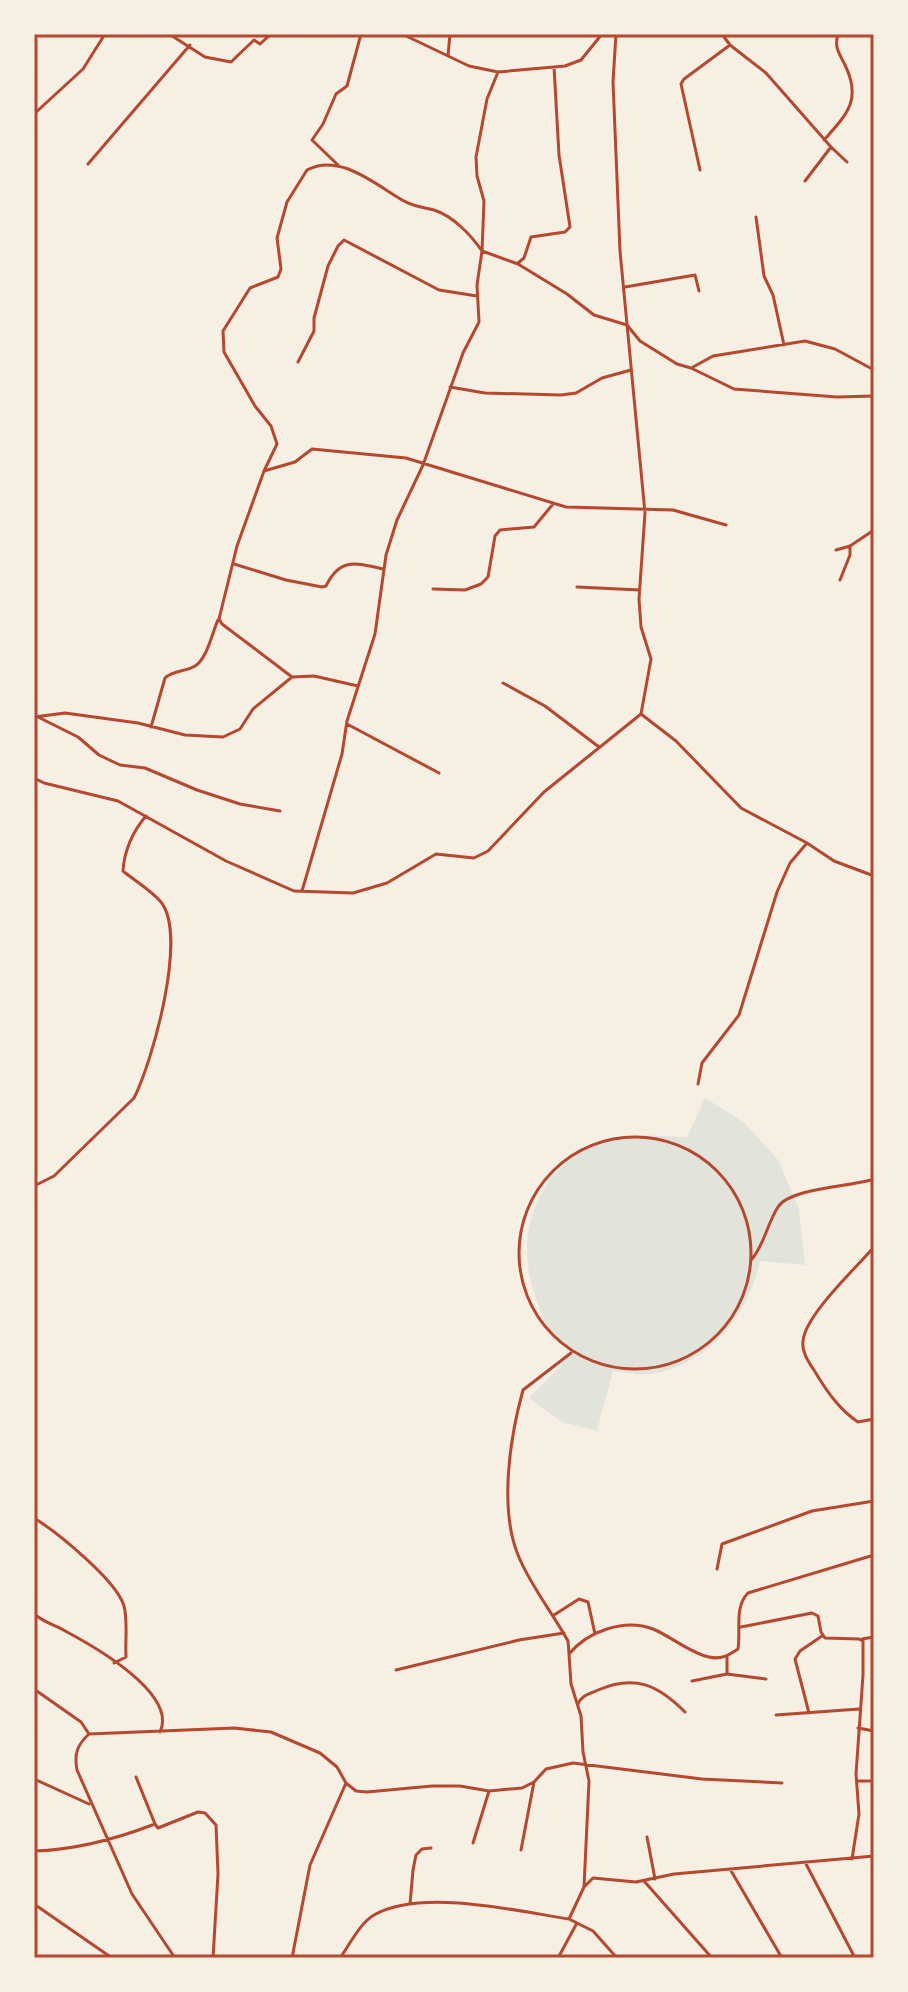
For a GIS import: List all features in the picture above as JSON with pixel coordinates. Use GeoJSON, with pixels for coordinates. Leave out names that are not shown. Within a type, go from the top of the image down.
{"type":"FeatureCollection","features":[{"type":"Feature","properties":{"kind":"street"},"geometry":{"type":"LineString","coordinates":[[34,114],[83,69],[105,34]]}},
{"type":"Feature","properties":{"kind":"street"},"geometry":{"type":"LineString","coordinates":[[169,34],[205,57],[231,62],[254,40],[254,34]]}},
{"type":"Feature","properties":{"kind":"street"},"geometry":{"type":"LineString","coordinates":[[254,40],[260,44],[271,34]]}},
{"type":"Feature","properties":{"kind":"street"},"geometry":{"type":"LineString","coordinates":[[341,168],[312,140],[320,130],[336,94],[347,86],[361,34]]}},
{"type":"Feature","properties":{"kind":"street"},"geometry":{"type":"LineString","coordinates":[[402,34],[469,66],[498,72],[554,67],[581,60],[602,34]]}},
{"type":"Feature","properties":{"kind":"street"},"geometry":{"type":"LineString","coordinates":[[448,56],[450,34]]}},
{"type":"Feature","properties":{"kind":"street"},"geometry":{"type":"LineString","coordinates":[[34,778],[118,801],[238,866],[294,891],[353,893],[387,883],[436,854],[474,858],[488,851],[544,792],[641,714],[651,659],[641,627],[645,509],[620,251],[614,97],[616,34]]}},
{"type":"Feature","properties":{"kind":"street"},"geometry":{"type":"LineString","coordinates":[[722,34],[730,45],[766,73],[847,162]]}},
{"type":"Feature","properties":{"kind":"street"},"geometry":{"type":"LineString","coordinates":[[824,140],[846,114],[853,90],[848,71],[836,50],[838,34]]}},
{"type":"Feature","properties":{"kind":"street"},"geometry":{"type":"LineString","coordinates":[[88,164],[190,45]]}},
{"type":"Feature","properties":{"kind":"street"},"geometry":{"type":"LineString","coordinates":[[700,170],[681,84],[730,45]]}},
{"type":"Feature","properties":{"kind":"street"},"geometry":{"type":"LineString","coordinates":[[516,263],[524,258],[531,237],[565,232],[570,227],[559,155],[554,67]]}},
{"type":"Feature","properties":{"kind":"street"},"geometry":{"type":"LineString","coordinates":[[302,891],[375,634],[383,569],[397,520],[424,463],[450,387],[479,322],[477,296],[484,201],[477,176],[476,157],[487,99],[498,72]]}},
{"type":"Feature","properties":{"kind":"street"},"geometry":{"type":"LineString","coordinates":[[805,181],[831,147]]}},
{"type":"Feature","properties":{"kind":"street"},"geometry":{"type":"LineString","coordinates":[[151,727],[165,678],[171,673],[192,668],[201,661],[219,619],[233,563],[264,471],[277,444],[271,426],[255,406],[224,352],[223,331],[250,288],[278,277],[281,269],[277,238],[287,202],[307,170],[330,165],[341,168],[356,173],[407,203],[438,211],[468,234],[482,251],[516,263],[567,294],[594,315],[627,325],[635,336],[656,352],[734,389],[831,397],[874,396]]}},
{"type":"Feature","properties":{"kind":"street"},"geometry":{"type":"LineString","coordinates":[[756,217],[764,276],[773,295],[784,345]]}},
{"type":"Feature","properties":{"kind":"street"},"geometry":{"type":"LineString","coordinates":[[298,362],[314,331],[314,318],[328,266],[344,240],[439,290],[477,296]]}},
{"type":"Feature","properties":{"kind":"street"},"geometry":{"type":"LineString","coordinates":[[625,287],[695,275],[699,291]]}},
{"type":"Feature","properties":{"kind":"street"},"geometry":{"type":"LineString","coordinates":[[691,368],[713,356],[805,341],[822,343],[874,370]]}},
{"type":"Feature","properties":{"kind":"street"},"geometry":{"type":"LineString","coordinates":[[450,387],[485,393],[561,395],[576,393],[602,378],[631,370]]}},
{"type":"Feature","properties":{"kind":"street"},"geometry":{"type":"LineString","coordinates":[[264,471],[295,462],[312,449],[406,458],[566,507],[673,510],[726,525]]}},
{"type":"Feature","properties":{"kind":"street"},"geometry":{"type":"LineString","coordinates":[[433,589],[465,590],[481,584],[488,577],[495,536],[500,530],[534,527],[553,504]]}},
{"type":"Feature","properties":{"kind":"street"},"geometry":{"type":"LineString","coordinates":[[836,550],[850,546],[874,530]]}},
{"type":"Feature","properties":{"kind":"street"},"geometry":{"type":"LineString","coordinates":[[840,580],[850,555],[850,546]]}},
{"type":"Feature","properties":{"kind":"street"},"geometry":{"type":"LineString","coordinates":[[233,563],[298,584],[322,587],[326,586],[336,569],[343,566],[359,563],[383,569]]}},
{"type":"Feature","properties":{"kind":"street"},"geometry":{"type":"LineString","coordinates":[[577,587],[640,590]]}},
{"type":"Feature","properties":{"kind":"street"},"geometry":{"type":"LineString","coordinates":[[219,619],[292,677]]}},
{"type":"Feature","properties":{"kind":"street"},"geometry":{"type":"LineString","coordinates":[[35,716],[65,713],[185,735],[223,737],[240,729],[253,709],[292,677],[314,676],[358,686]]}},
{"type":"Feature","properties":{"kind":"street"},"geometry":{"type":"LineString","coordinates":[[503,683],[545,706],[599,747]]}},
{"type":"Feature","properties":{"kind":"street"},"geometry":{"type":"LineString","coordinates":[[641,714],[676,741],[741,808],[834,861],[874,876]]}},
{"type":"Feature","properties":{"kind":"street"},"geometry":{"type":"LineString","coordinates":[[35,716],[78,737],[99,755],[120,765],[145,768],[240,804],[280,811]]}},
{"type":"Feature","properties":{"kind":"street"},"geometry":{"type":"LineString","coordinates":[[347,724],[439,773]]}},
{"type":"Feature","properties":{"kind":"street"},"geometry":{"type":"LineString","coordinates":[[34,1186],[54,1176],[134,1098],[155,1041],[168,980],[172,940],[162,903],[123,871],[124,859],[136,828],[146,816]]}},
{"type":"Feature","properties":{"kind":"street"},"geometry":{"type":"LineString","coordinates":[[698,1084],[702,1063],[739,1015],[777,892],[790,863],[807,843]]}},
{"type":"Feature","properties":{"kind":"street"},"geometry":{"type":"LineString","coordinates":[[630,1135],[677,1144],[721,1171],[746,1212],[752,1240],[752,1259],[745,1294],[722,1330],[700,1349],[663,1366],[621,1368],[571,1353],[540,1320],[528,1300],[521,1279],[521,1226],[537,1191],[559,1166],[589,1145],[630,1135]]}},
{"type":"Feature","properties":{"kind":"street"},"geometry":{"type":"LineString","coordinates":[[752,1259],[761,1246],[776,1209],[786,1198],[874,1179]]}},
{"type":"Feature","properties":{"kind":"street"},"geometry":{"type":"LineString","coordinates":[[874,1247],[836,1287],[808,1327],[802,1342],[807,1359],[826,1390],[844,1411],[858,1422],[874,1419]]}},
{"type":"Feature","properties":{"kind":"street"},"geometry":{"type":"LineString","coordinates":[[571,1353],[523,1390],[514,1429],[508,1499],[510,1527],[518,1555],[568,1641],[571,1684],[578,1704],[587,1765],[584,1887]]}},
{"type":"Feature","properties":{"kind":"street"},"geometry":{"type":"LineString","coordinates":[[717,1569],[722,1544],[812,1511],[874,1501]]}},
{"type":"Feature","properties":{"kind":"street"},"geometry":{"type":"LineString","coordinates":[[34,1518],[57,1532],[102,1576],[123,1603],[126,1657],[114,1663]]}},
{"type":"Feature","properties":{"kind":"street"},"geometry":{"type":"LineString","coordinates":[[569,1654],[577,1644],[609,1628],[650,1628],[710,1658],[727,1657],[738,1649],[738,1619],[743,1597],[748,1593],[874,1555]]}},
{"type":"Feature","properties":{"kind":"street"},"geometry":{"type":"LineString","coordinates":[[554,1615],[584,1599],[588,1602],[595,1634]]}},
{"type":"Feature","properties":{"kind":"street"},"geometry":{"type":"LineString","coordinates":[[740,1627],[812,1613],[818,1616],[822,1636]]}},
{"type":"Feature","properties":{"kind":"street"},"geometry":{"type":"LineString","coordinates":[[34,1614],[46,1624],[63,1629],[86,1642],[143,1682],[161,1706],[165,1722],[160,1732]]}},
{"type":"Feature","properties":{"kind":"street"},"geometry":{"type":"LineString","coordinates":[[396,1670],[493,1646],[564,1633]]}},
{"type":"Feature","properties":{"kind":"street"},"geometry":{"type":"LineString","coordinates":[[822,1636],[829,1639],[874,1637]]}},
{"type":"Feature","properties":{"kind":"street"},"geometry":{"type":"LineString","coordinates":[[809,1713],[795,1659],[800,1651],[822,1636]]}},
{"type":"Feature","properties":{"kind":"street"},"geometry":{"type":"LineString","coordinates":[[852,1859],[859,1814],[857,1781],[862,1639]]}},
{"type":"Feature","properties":{"kind":"street"},"geometry":{"type":"LineString","coordinates":[[727,1657],[727,1674]]}},
{"type":"Feature","properties":{"kind":"street"},"geometry":{"type":"LineString","coordinates":[[692,1681],[727,1674],[766,1679]]}},
{"type":"Feature","properties":{"kind":"street"},"geometry":{"type":"LineString","coordinates":[[578,1704],[581,1697],[608,1686],[636,1681],[655,1687],[685,1712]]}},
{"type":"Feature","properties":{"kind":"street"},"geometry":{"type":"LineString","coordinates":[[34,1689],[81,1722],[89,1734]]}},
{"type":"Feature","properties":{"kind":"street"},"geometry":{"type":"LineString","coordinates":[[776,1715],[859,1709]]}},
{"type":"Feature","properties":{"kind":"street"},"geometry":{"type":"LineString","coordinates":[[175,1958],[132,1894],[77,1770],[74,1757],[82,1740],[89,1734],[243,1728],[271,1732],[320,1753],[337,1767],[346,1783],[356,1791],[367,1792],[432,1786],[460,1786],[489,1791],[522,1788],[534,1782],[546,1769],[573,1763],[702,1779],[782,1783]]}},
{"type":"Feature","properties":{"kind":"street"},"geometry":{"type":"LineString","coordinates":[[858,1728],[874,1731]]}},
{"type":"Feature","properties":{"kind":"street"},"geometry":{"type":"LineString","coordinates":[[136,1777],[158,1828],[198,1812],[205,1813],[216,1825],[218,1874],[213,1958]]}},
{"type":"Feature","properties":{"kind":"street"},"geometry":{"type":"LineString","coordinates":[[34,1779],[91,1804]]}},
{"type":"Feature","properties":{"kind":"street"},"geometry":{"type":"LineString","coordinates":[[857,1781],[874,1781]]}},
{"type":"Feature","properties":{"kind":"street"},"geometry":{"type":"LineString","coordinates":[[521,1850],[534,1782]]}},
{"type":"Feature","properties":{"kind":"street"},"geometry":{"type":"LineString","coordinates":[[292,1958],[310,1865],[346,1783]]}},
{"type":"Feature","properties":{"kind":"street"},"geometry":{"type":"LineString","coordinates":[[473,1843],[489,1791]]}},
{"type":"Feature","properties":{"kind":"street"},"geometry":{"type":"LineString","coordinates":[[34,1851],[62,1851],[155,1824]]}},
{"type":"Feature","properties":{"kind":"street"},"geometry":{"type":"LineString","coordinates":[[647,1837],[655,1879]]}},
{"type":"Feature","properties":{"kind":"street"},"geometry":{"type":"LineString","coordinates":[[410,1904],[416,1855],[422,1849],[431,1848]]}},
{"type":"Feature","properties":{"kind":"street"},"geometry":{"type":"LineString","coordinates":[[569,1919],[584,1887],[593,1878],[644,1881],[730,1869],[874,1856]]}},
{"type":"Feature","properties":{"kind":"street"},"geometry":{"type":"LineString","coordinates":[[805,1862],[855,1958]]}},
{"type":"Feature","properties":{"kind":"street"},"geometry":{"type":"LineString","coordinates":[[730,1869],[782,1958]]}},
{"type":"Feature","properties":{"kind":"street"},"geometry":{"type":"LineString","coordinates":[[644,1881],[712,1958]]}},
{"type":"Feature","properties":{"kind":"street"},"geometry":{"type":"LineString","coordinates":[[340,1958],[372,1916],[391,1908],[432,1903],[500,1907],[569,1919],[593,1931],[617,1958]]}},
{"type":"Feature","properties":{"kind":"street"},"geometry":{"type":"LineString","coordinates":[[34,1904],[112,1958]]}},
{"type":"Feature","properties":{"kind":"street"},"geometry":{"type":"LineString","coordinates":[[558,1958],[577,1923]]}},
{"type":"Feature","properties":{"kind":"shaded area"},"geometry":{"type":"Polygon","coordinates":[[[705,1098],[745,1123],[778,1160],[799,1209],[805,1265],[760,1261],[746,1301],[723,1335],[708,1349],[671,1369],[650,1374],[613,1371],[597,1431],[562,1422],[529,1398],[574,1352],[548,1329],[529,1276],[527,1253],[534,1209],[558,1171],[596,1144],[630,1136],[687,1137],[705,1098]]]}}]}
